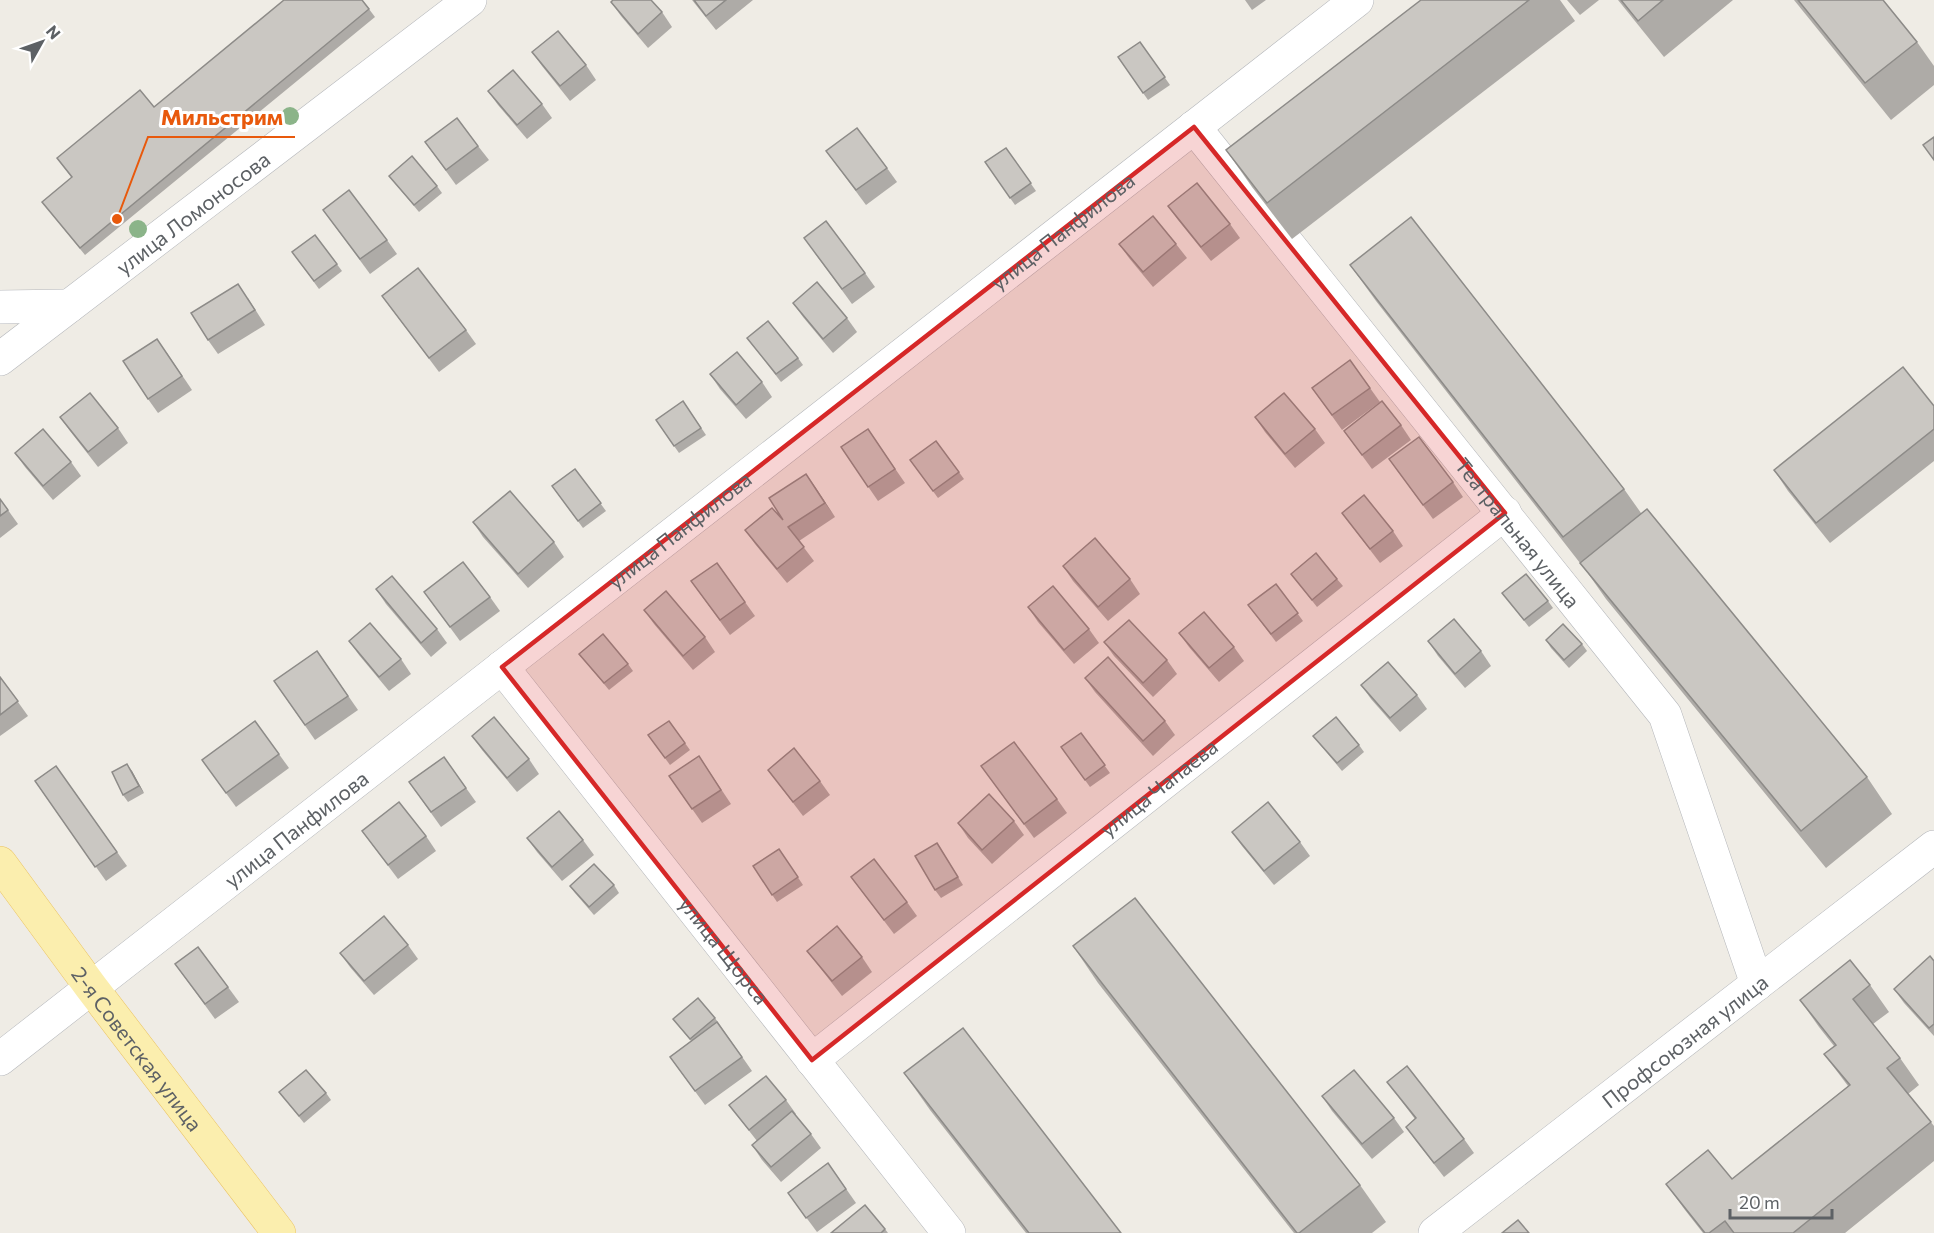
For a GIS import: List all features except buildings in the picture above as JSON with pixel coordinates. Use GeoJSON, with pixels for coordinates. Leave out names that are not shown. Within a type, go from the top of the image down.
{"type":"FeatureCollection","features":[{"type":"Feature","properties":{"kind":"main road","name":"2-я Советская улица"},"geometry":{"type":"LineString","coordinates":[[0,863],[91,987],[279,1233]]}},
{"type":"Feature","properties":{"kind":"street","name":"улица Ломоносова"},"geometry":{"type":"LineString","coordinates":[[0,359],[470,0]]}},
{"type":"Feature","properties":{"kind":"street","name":"улица Панфилова"},"geometry":{"type":"LineString","coordinates":[[0,1059],[1357,0]]}},
{"type":"Feature","properties":{"kind":"street","name":"Театральная улица"},"geometry":{"type":"LineString","coordinates":[[1194,127],[1665,715],[1757,984]]}},
{"type":"Feature","properties":{"kind":"street"},"geometry":{"type":"LineString","coordinates":[[0,307],[69,306]]}},
{"type":"Feature","properties":{"kind":"street","name":"улица Чапаева"},"geometry":{"type":"LineString","coordinates":[[812,1060],[1505,513]]}},
{"type":"Feature","properties":{"kind":"street","name":"улица Щорса"},"geometry":{"type":"LineString","coordinates":[[502,667],[949,1233]]}},
{"type":"Feature","properties":{"kind":"street","name":"Профсоюзная улица"},"geometry":{"type":"LineString","coordinates":[[1435,1233],[1934,847]]}},
{"type":"Feature","properties":{"kind":"highlighted area"},"geometry":{"type":"Polygon","coordinates":[[[1194,127],[1505,513],[812,1060],[502,667],[1194,127]]]}},
{"type":"Feature","properties":{"kind":"place","name":"Мильстрим"},"geometry":{"type":"Point","coordinates":[117,219]}}]}
